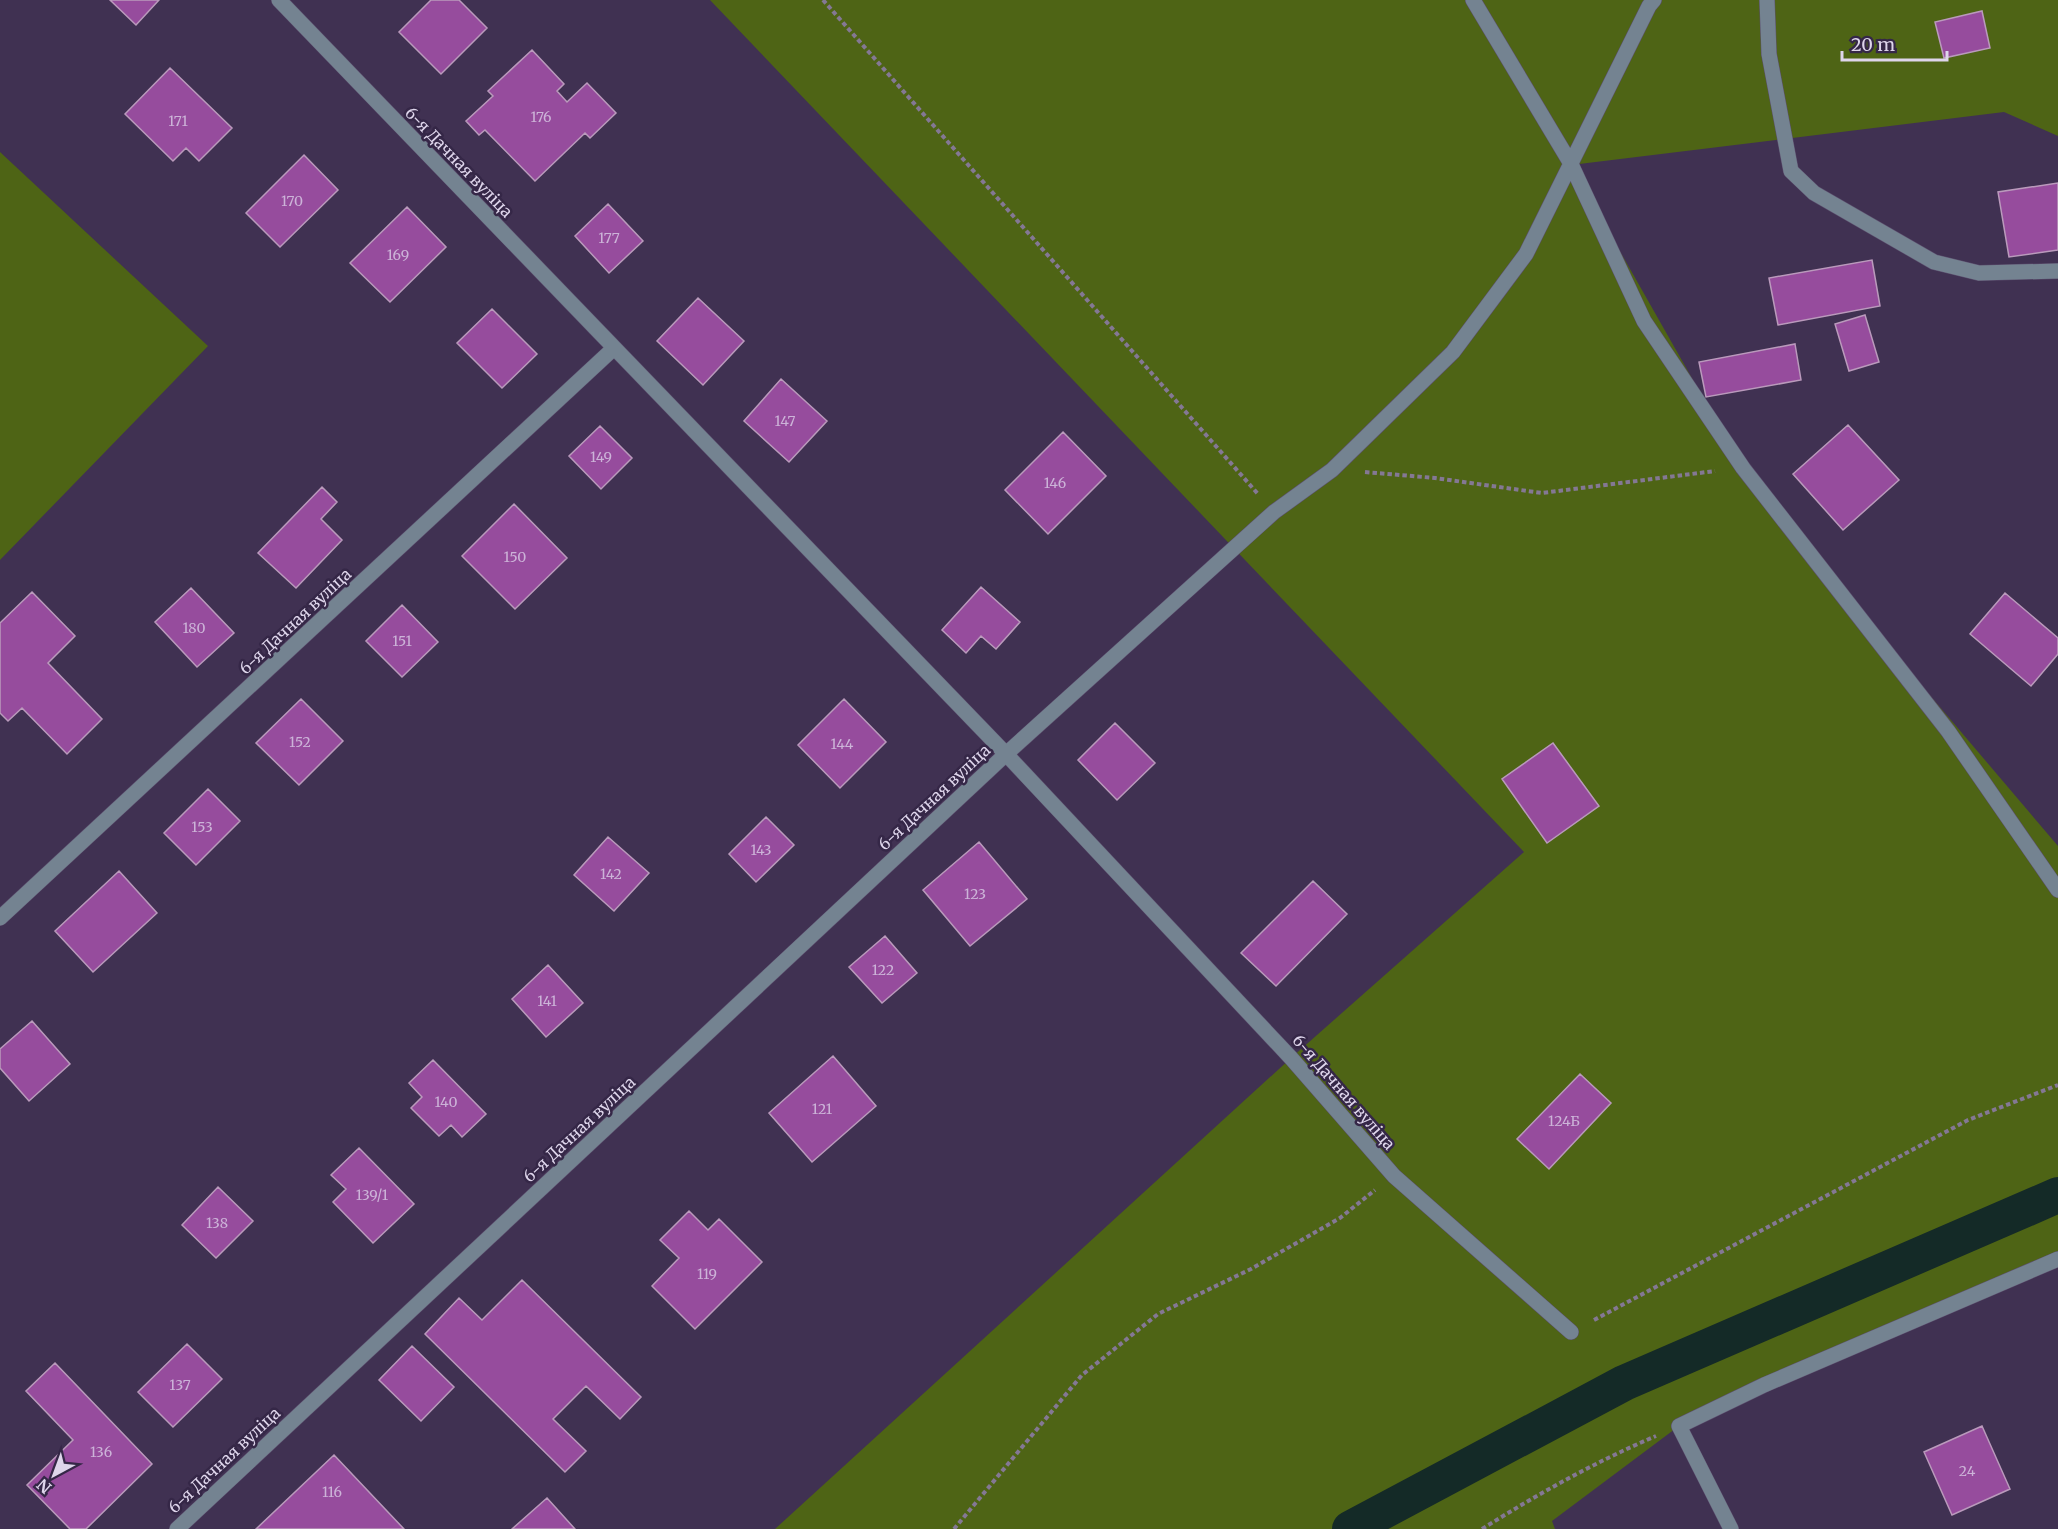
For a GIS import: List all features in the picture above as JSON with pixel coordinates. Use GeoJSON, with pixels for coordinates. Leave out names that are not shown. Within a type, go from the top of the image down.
{"type":"FeatureCollection","features":[{"type":"Feature","properties":{"kind":"street","name":"6-я Дачная вуліца"},"geometry":{"type":"LineString","coordinates":[[279,0],[613,349],[1006,754],[1291,1058],[1394,1176],[1571,1332]]}},
{"type":"Feature","properties":{"kind":"street"},"geometry":{"type":"LineString","coordinates":[[1473,0],[1571,164],[1644,321],[1743,468],[1948,731],[2058,890]]}},
{"type":"Feature","properties":{"kind":"street"},"geometry":{"type":"LineString","coordinates":[[1006,754],[1274,512],[1332,470],[1453,352],[1526,254],[1654,0]]}},
{"type":"Feature","properties":{"kind":"street"},"geometry":{"type":"LineString","coordinates":[[1767,0],[1769,54],[1791,171],[1814,193],[1934,262],[1979,273],[2058,272]]}},
{"type":"Feature","properties":{"kind":"street","name":"6-я Дачная вуліца"},"geometry":{"type":"LineString","coordinates":[[0,918],[613,349]]}},
{"type":"Feature","properties":{"kind":"street","name":"6-я Дачная вуліца"},"geometry":{"type":"LineString","coordinates":[[177,1529],[1006,754]]}},
{"type":"Feature","properties":{"kind":"street"},"geometry":{"type":"LineString","coordinates":[[1731,1529],[1679,1426],[1774,1381],[2058,1259]]}},
{"type":"Feature","properties":{"kind":"path"},"geometry":{"type":"LineString","coordinates":[[823,0],[1274,512]]}},
{"type":"Feature","properties":{"kind":"path"},"geometry":{"type":"LineString","coordinates":[[1332,470],[1436,478],[1542,493],[1743,468]]}},
{"type":"Feature","properties":{"kind":"path"},"geometry":{"type":"LineString","coordinates":[[1571,1332],[1968,1120],[2058,1085]]}},
{"type":"Feature","properties":{"kind":"path"},"geometry":{"type":"LineString","coordinates":[[954,1529],[1082,1375],[1158,1314],[1251,1269],[1340,1218],[1394,1176]]}},
{"type":"Feature","properties":{"kind":"path"},"geometry":{"type":"LineString","coordinates":[[1482,1529],[1535,1496],[1616,1453],[1679,1426]]}},
{"type":"Feature","properties":{"kind":"green space"},"geometry":{"type":"Polygon","coordinates":[[[710,0],[2058,0],[2058,136],[2004,112],[1571,165],[1743,468],[1798,540],[2058,846],[2058,1259],[1679,1426],[1552,1521],[1555,1529],[775,1529],[1291,1058],[1524,852],[710,0]]]}},
{"type":"Feature","properties":{"kind":"green space"},"geometry":{"type":"Polygon","coordinates":[[[0,152],[208,346],[0,560],[0,152]]]}},
{"type":"Feature","properties":{"kind":"building"},"geometry":{"type":"Polygon","coordinates":[[[110,0],[159,0],[136,25],[110,0]]]}},
{"type":"Feature","properties":{"kind":"building"},"geometry":{"type":"Polygon","coordinates":[[[431,0],[459,0],[487,28],[441,74],[399,32],[431,0]]]}},
{"type":"Feature","properties":{"kind":"building"},"geometry":{"type":"Polygon","coordinates":[[[1982,11],[1990,48],[1944,58],[1935,22],[1982,11]]]}},
{"type":"Feature","properties":{"kind":"building"},"geometry":{"type":"Polygon","coordinates":[[[532,50],[564,84],[557,91],[567,102],[587,83],[616,113],[590,138],[585,133],[535,181],[485,130],[479,135],[466,121],[493,96],[488,91],[532,50]]]}},
{"type":"Feature","properties":{"kind":"building"},"geometry":{"type":"Polygon","coordinates":[[[170,68],[232,128],[199,161],[186,148],[173,161],[125,114],[170,68]]]}},
{"type":"Feature","properties":{"kind":"building"},"geometry":{"type":"Polygon","coordinates":[[[304,155],[338,190],[280,247],[246,213],[304,155]]]}},
{"type":"Feature","properties":{"kind":"building"},"geometry":{"type":"Polygon","coordinates":[[[2058,183],[2058,250],[2009,257],[1998,192],[2058,183]]]}},
{"type":"Feature","properties":{"kind":"building"},"geometry":{"type":"Polygon","coordinates":[[[608,204],[643,241],[609,273],[575,236],[608,204]]]}},
{"type":"Feature","properties":{"kind":"building"},"geometry":{"type":"Polygon","coordinates":[[[407,207],[446,247],[390,302],[350,263],[407,207]]]}},
{"type":"Feature","properties":{"kind":"building"},"geometry":{"type":"Polygon","coordinates":[[[1872,260],[1880,306],[1778,325],[1769,278],[1872,260]]]}},
{"type":"Feature","properties":{"kind":"building"},"geometry":{"type":"Polygon","coordinates":[[[698,298],[744,341],[703,385],[657,341],[698,298]]]}},
{"type":"Feature","properties":{"kind":"building"},"geometry":{"type":"Polygon","coordinates":[[[492,309],[537,354],[502,388],[457,343],[492,309]]]}},
{"type":"Feature","properties":{"kind":"building"},"geometry":{"type":"Polygon","coordinates":[[[1865,315],[1879,362],[1849,371],[1835,324],[1865,315]]]}},
{"type":"Feature","properties":{"kind":"building"},"geometry":{"type":"Polygon","coordinates":[[[1795,344],[1801,380],[1706,397],[1699,362],[1795,344]]]}},
{"type":"Feature","properties":{"kind":"building"},"geometry":{"type":"Polygon","coordinates":[[[781,379],[827,421],[789,462],[744,421],[781,379]]]}},
{"type":"Feature","properties":{"kind":"building"},"geometry":{"type":"Polygon","coordinates":[[[1848,425],[1899,480],[1843,530],[1793,474],[1848,425]]]}},
{"type":"Feature","properties":{"kind":"building"},"geometry":{"type":"Polygon","coordinates":[[[600,426],[632,458],[601,489],[569,456],[600,426]]]}},
{"type":"Feature","properties":{"kind":"building"},"geometry":{"type":"Polygon","coordinates":[[[1063,432],[1106,476],[1048,534],[1005,490],[1063,432]]]}},
{"type":"Feature","properties":{"kind":"building"},"geometry":{"type":"Polygon","coordinates":[[[322,487],[337,502],[321,519],[342,540],[296,588],[258,553],[322,487]]]}},
{"type":"Feature","properties":{"kind":"building"},"geometry":{"type":"Polygon","coordinates":[[[514,504],[567,558],[515,609],[462,556],[514,504]]]}},
{"type":"Feature","properties":{"kind":"building"},"geometry":{"type":"Polygon","coordinates":[[[981,587],[1020,622],[996,649],[981,636],[966,653],[942,630],[981,587]]]}},
{"type":"Feature","properties":{"kind":"building"},"geometry":{"type":"Polygon","coordinates":[[[191,588],[234,633],[197,667],[155,622],[191,588]]]}},
{"type":"Feature","properties":{"kind":"building"},"geometry":{"type":"Polygon","coordinates":[[[32,592],[75,636],[48,663],[102,719],[67,754],[22,708],[8,721],[0,713],[0,623],[32,592]]]}},
{"type":"Feature","properties":{"kind":"building"},"geometry":{"type":"Polygon","coordinates":[[[2005,593],[2058,638],[2058,654],[2031,686],[1970,634],[2005,593]]]}},
{"type":"Feature","properties":{"kind":"building"},"geometry":{"type":"Polygon","coordinates":[[[402,605],[438,642],[402,677],[366,641],[402,605]]]}},
{"type":"Feature","properties":{"kind":"building"},"geometry":{"type":"Polygon","coordinates":[[[301,699],[343,741],[299,785],[256,743],[301,699]]]}},
{"type":"Feature","properties":{"kind":"building"},"geometry":{"type":"Polygon","coordinates":[[[844,699],[886,742],[840,788],[798,745],[844,699]]]}},
{"type":"Feature","properties":{"kind":"building"},"geometry":{"type":"Polygon","coordinates":[[[1115,723],[1155,763],[1117,800],[1078,760],[1115,723]]]}},
{"type":"Feature","properties":{"kind":"building"},"geometry":{"type":"Polygon","coordinates":[[[1553,743],[1599,806],[1547,843],[1502,779],[1553,743]]]}},
{"type":"Feature","properties":{"kind":"building"},"geometry":{"type":"Polygon","coordinates":[[[208,789],[240,821],[196,865],[164,833],[208,789]]]}},
{"type":"Feature","properties":{"kind":"building"},"geometry":{"type":"Polygon","coordinates":[[[766,817],[794,845],[756,882],[729,854],[766,817]]]}},
{"type":"Feature","properties":{"kind":"building"},"geometry":{"type":"Polygon","coordinates":[[[608,837],[649,873],[614,911],[574,875],[608,837]]]}},
{"type":"Feature","properties":{"kind":"building"},"geometry":{"type":"Polygon","coordinates":[[[979,842],[1027,899],[970,946],[923,890],[979,842]]]}},
{"type":"Feature","properties":{"kind":"building"},"geometry":{"type":"Polygon","coordinates":[[[119,871],[157,913],[93,972],[55,931],[119,871]]]}},
{"type":"Feature","properties":{"kind":"building"},"geometry":{"type":"Polygon","coordinates":[[[1313,881],[1347,914],[1276,986],[1241,953],[1313,881]]]}},
{"type":"Feature","properties":{"kind":"building"},"geometry":{"type":"Polygon","coordinates":[[[885,936],[917,973],[882,1003],[849,967],[885,936]]]}},
{"type":"Feature","properties":{"kind":"building"},"geometry":{"type":"Polygon","coordinates":[[[548,965],[583,1003],[546,1037],[512,999],[548,965]]]}},
{"type":"Feature","properties":{"kind":"building"},"geometry":{"type":"Polygon","coordinates":[[[32,1021],[70,1064],[29,1101],[0,1068],[0,1049],[32,1021]]]}},
{"type":"Feature","properties":{"kind":"building"},"geometry":{"type":"Polygon","coordinates":[[[833,1056],[876,1106],[812,1162],[769,1113],[833,1056]]]}},
{"type":"Feature","properties":{"kind":"building"},"geometry":{"type":"Polygon","coordinates":[[[433,1060],[486,1114],[462,1137],[451,1125],[439,1136],[411,1108],[422,1097],[409,1083],[433,1060]]]}},
{"type":"Feature","properties":{"kind":"building"},"geometry":{"type":"Polygon","coordinates":[[[1580,1074],[1611,1103],[1549,1169],[1517,1139],[1580,1074]]]}},
{"type":"Feature","properties":{"kind":"building"},"geometry":{"type":"Polygon","coordinates":[[[359,1148],[414,1204],[373,1243],[333,1202],[346,1189],[331,1175],[359,1148]]]}},
{"type":"Feature","properties":{"kind":"building"},"geometry":{"type":"Polygon","coordinates":[[[218,1187],[253,1221],[216,1258],[182,1225],[218,1187]]]}},
{"type":"Feature","properties":{"kind":"building"},"geometry":{"type":"Polygon","coordinates":[[[689,1211],[708,1230],[719,1219],[762,1262],[695,1329],[652,1286],[679,1258],[660,1240],[689,1211]]]}},
{"type":"Feature","properties":{"kind":"building"},"geometry":{"type":"Polygon","coordinates":[[[522,1280],[641,1397],[620,1419],[586,1386],[553,1419],[586,1451],[565,1472],[425,1334],[459,1298],[482,1320],[522,1280]]]}},
{"type":"Feature","properties":{"kind":"building"},"geometry":{"type":"Polygon","coordinates":[[[187,1344],[222,1379],[173,1427],[138,1392],[187,1344]]]}},
{"type":"Feature","properties":{"kind":"building"},"geometry":{"type":"Polygon","coordinates":[[[412,1346],[454,1387],[421,1421],[379,1380],[412,1346]]]}},
{"type":"Feature","properties":{"kind":"building"},"geometry":{"type":"Polygon","coordinates":[[[55,1363],[152,1464],[86,1529],[70,1529],[27,1485],[73,1440],[26,1391],[55,1363]]]}},
{"type":"Feature","properties":{"kind":"building"},"geometry":{"type":"Polygon","coordinates":[[[1982,1426],[2010,1489],[1952,1515],[1924,1452],[1982,1426]]]}},
{"type":"Feature","properties":{"kind":"building"},"geometry":{"type":"Polygon","coordinates":[[[334,1455],[404,1529],[256,1529],[334,1455]]]}},
{"type":"Feature","properties":{"kind":"building"},"geometry":{"type":"Polygon","coordinates":[[[547,1498],[575,1529],[512,1529],[547,1498]]]}},
{"type":"Feature","properties":{"kind":"waterway"},"geometry":{"type":"LineString","coordinates":[[1350,1529],[1624,1383],[2058,1195]]}}]}
